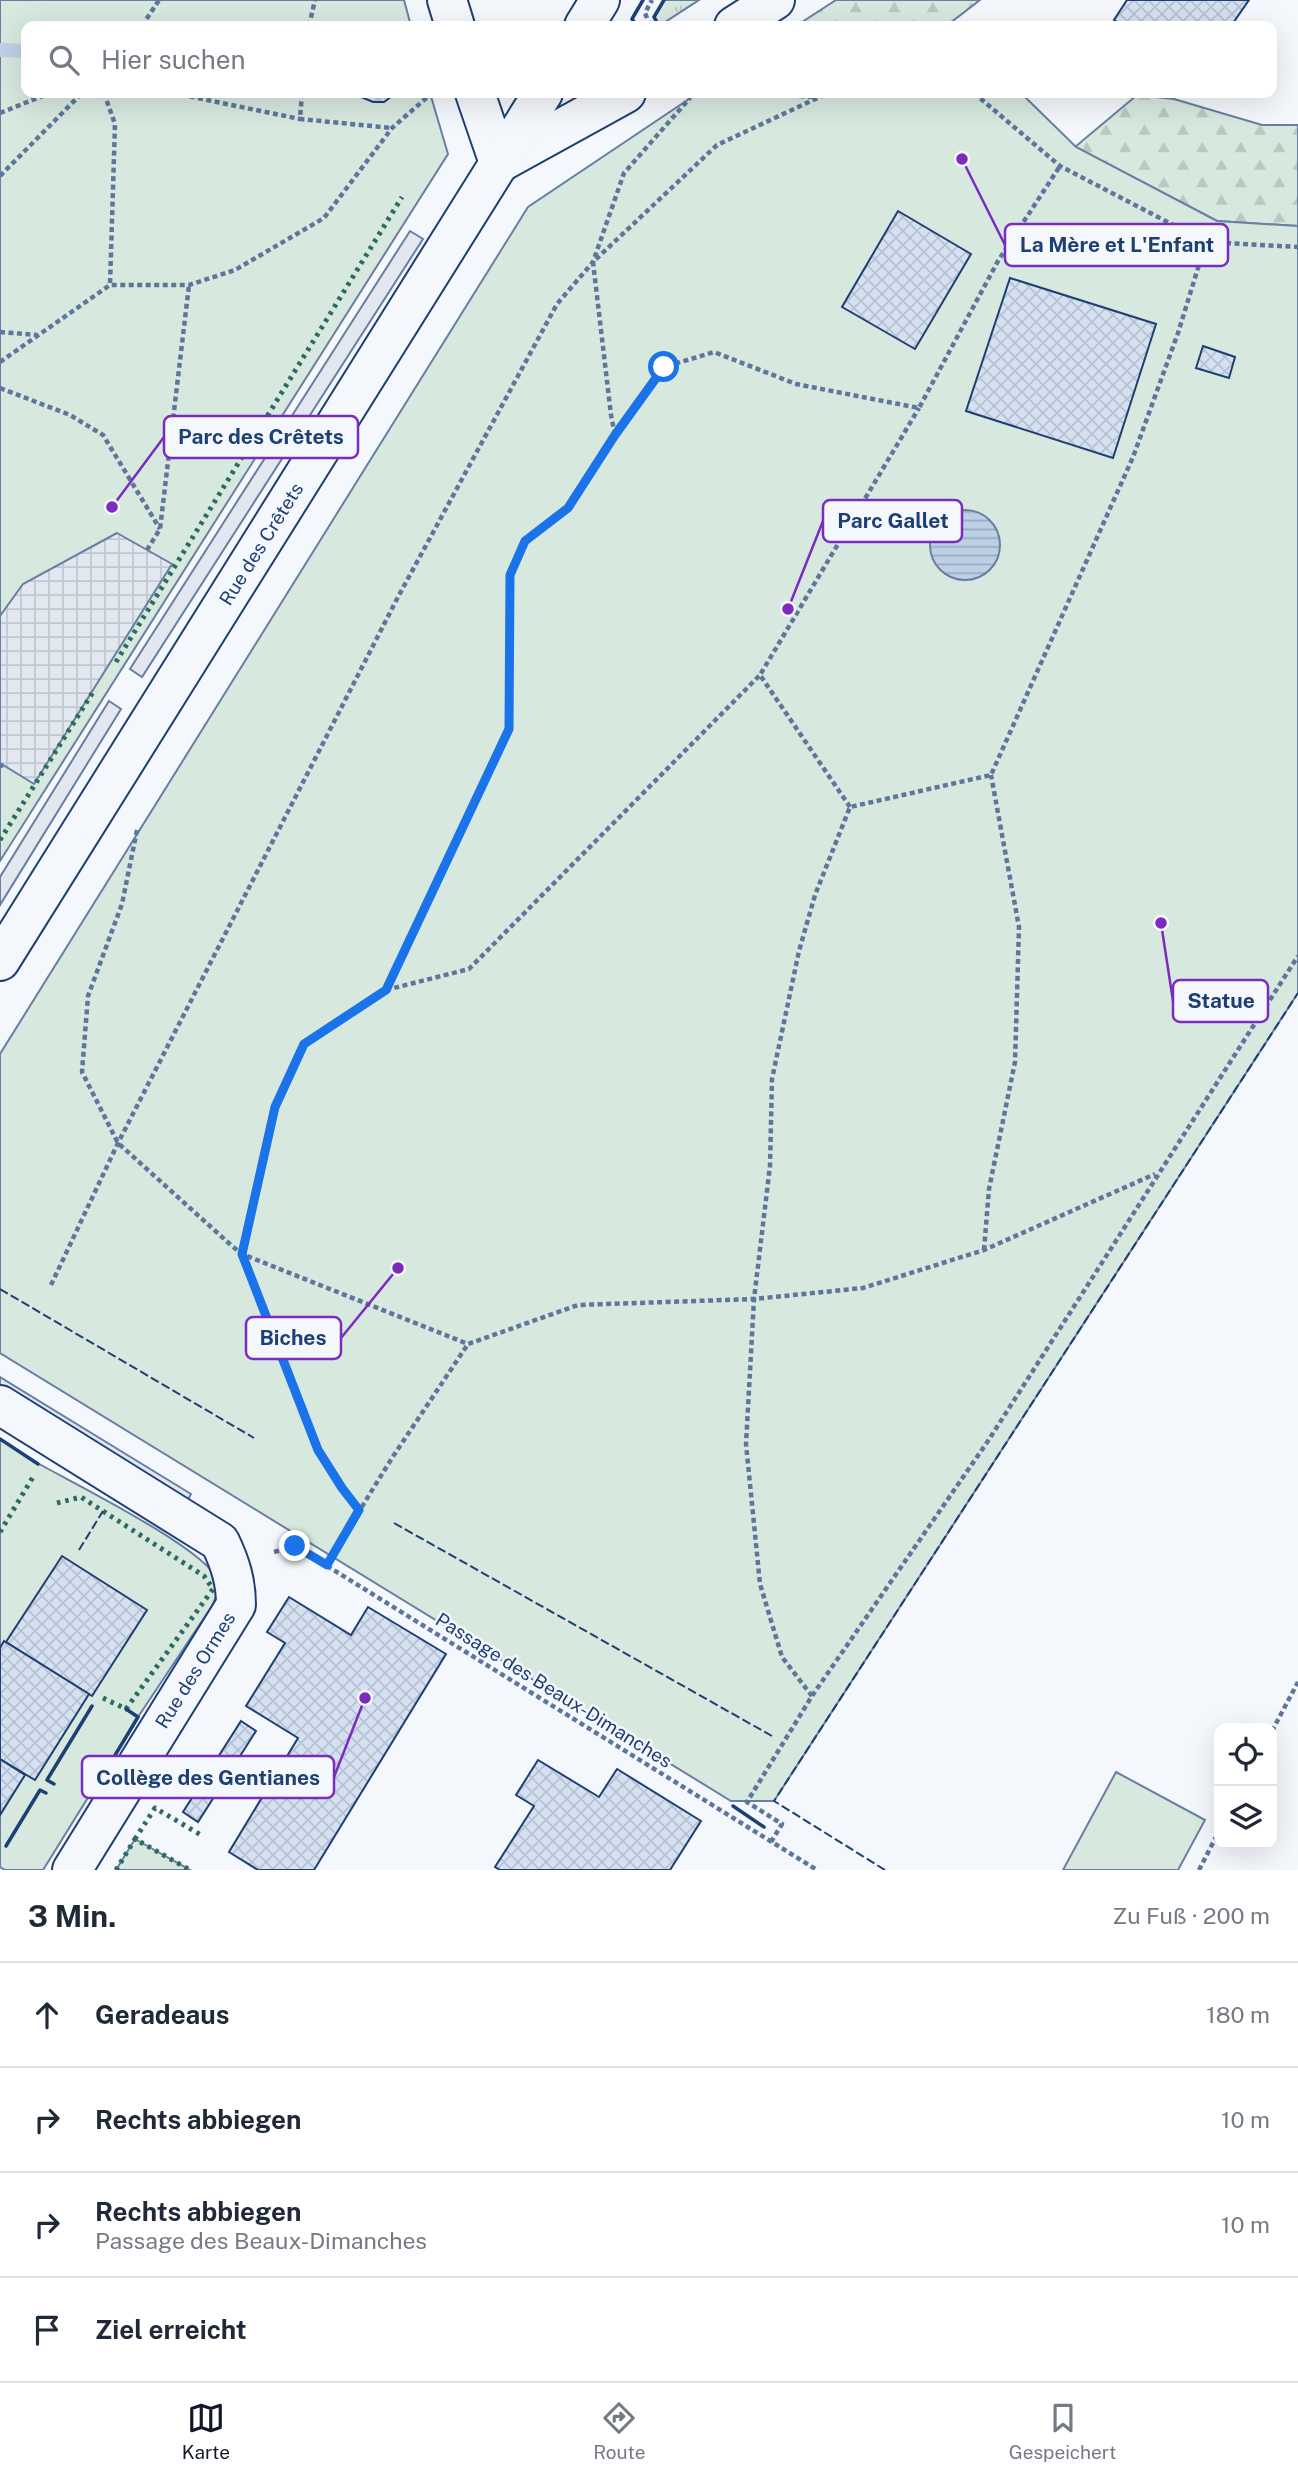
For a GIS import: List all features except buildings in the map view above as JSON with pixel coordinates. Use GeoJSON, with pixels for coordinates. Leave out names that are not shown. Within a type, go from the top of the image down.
{"type":"FeatureCollection","features":[{"type":"Feature","properties":{"kind":"street"},"geometry":{"type":"LineString","coordinates":[[447,0],[453,21]]}},
{"type":"Feature","properties":{"kind":"street"},"geometry":{"type":"LineString","coordinates":[[587,21],[600,0]]}},
{"type":"Feature","properties":{"kind":"street"},"geometry":{"type":"LineString","coordinates":[[742,21],[775,0]]}},
{"type":"Feature","properties":{"kind":"street"},"geometry":{"type":"LineString","coordinates":[[477,98],[499,163],[617,98]]}},
{"type":"Feature","properties":{"kind":"street","name":"Rue des Crêtets"},"geometry":{"type":"LineString","coordinates":[[0,961],[540,98]]}},
{"type":"Feature","properties":{"kind":"street","name":"Rue des Ormes"},"geometry":{"type":"LineString","coordinates":[[0,1405],[220,1542],[230,1563],[236,1586],[236,1605],[72,1870]]}},
{"type":"Feature","properties":{"kind":"path"},"geometry":{"type":"LineString","coordinates":[[145,21],[159,0]]}},
{"type":"Feature","properties":{"kind":"path"},"geometry":{"type":"LineString","coordinates":[[310,21],[315,0]]}},
{"type":"Feature","properties":{"kind":"path"},"geometry":{"type":"LineString","coordinates":[[648,21],[645,13],[652,0]]}},
{"type":"Feature","properties":{"kind":"path"},"geometry":{"type":"LineString","coordinates":[[0,113],[38,98]]}},
{"type":"Feature","properties":{"kind":"path"},"geometry":{"type":"LineString","coordinates":[[0,176],[77,98]]}},
{"type":"Feature","properties":{"kind":"path"},"geometry":{"type":"LineString","coordinates":[[106,98],[115,124],[110,285]]}},
{"type":"Feature","properties":{"kind":"path"},"geometry":{"type":"LineString","coordinates":[[197,98],[300,119],[392,128]]}},
{"type":"Feature","properties":{"kind":"path"},"geometry":{"type":"LineString","coordinates":[[300,119],[302,98]]}},
{"type":"Feature","properties":{"kind":"path"},"geometry":{"type":"LineString","coordinates":[[0,362],[110,285],[189,285],[235,270],[324,218],[392,128],[426,98]]}},
{"type":"Feature","properties":{"kind":"path"},"geometry":{"type":"LineString","coordinates":[[615,435],[593,262],[624,173],[690,98]]}},
{"type":"Feature","properties":{"kind":"path"},"geometry":{"type":"LineString","coordinates":[[51,1285],[118,1143],[398,597],[557,304],[593,262],[717,145],[813,98]]}},
{"type":"Feature","properties":{"kind":"path"},"geometry":{"type":"LineString","coordinates":[[980,98],[1060,166],[1206,243],[1298,247]]}},
{"type":"Feature","properties":{"kind":"path"},"geometry":{"type":"LineString","coordinates":[[359,1510],[318,1450],[242,1254],[275,1107],[304,1044],[386,990],[469,969],[760,675],[919,408],[998,261],[1060,166]]}},
{"type":"Feature","properties":{"kind":"path"},"geometry":{"type":"LineString","coordinates":[[984,1250],[989,1189],[1015,1062],[1019,927],[991,775],[1133,457],[1178,333],[1206,243]]}},
{"type":"Feature","properties":{"kind":"path"},"geometry":{"type":"LineString","coordinates":[[147,550],[160,529],[189,285]]}},
{"type":"Feature","properties":{"kind":"path"},"geometry":{"type":"LineString","coordinates":[[0,332],[38,335]]}},
{"type":"Feature","properties":{"kind":"path"},"geometry":{"type":"LineString","coordinates":[[386,990],[509,729],[510,575],[525,541],[568,508],[615,435],[664,367],[714,352],[796,384],[919,408]]}},
{"type":"Feature","properties":{"kind":"path"},"geometry":{"type":"LineString","coordinates":[[0,388],[70,415],[103,435],[160,529]]}},
{"type":"Feature","properties":{"kind":"path"},"geometry":{"type":"LineString","coordinates":[[760,675],[850,807]]}},
{"type":"Feature","properties":{"kind":"path"},"geometry":{"type":"LineString","coordinates":[[850,807],[991,775]]}},
{"type":"Feature","properties":{"kind":"path"},"geometry":{"type":"LineString","coordinates":[[812,1696],[782,1657],[760,1584],[746,1444],[754,1298],[770,1166],[772,1079],[799,951],[815,895],[850,807]]}},
{"type":"Feature","properties":{"kind":"path"},"geometry":{"type":"LineString","coordinates":[[137,828],[122,904],[88,996],[82,1072],[118,1143],[213,1231],[242,1254],[468,1344]]}},
{"type":"Feature","properties":{"kind":"path"},"geometry":{"type":"LineString","coordinates":[[771,1842],[782,1824],[747,1802],[812,1696],[988,1441],[1298,956]]}},
{"type":"Feature","properties":{"kind":"path"},"geometry":{"type":"LineString","coordinates":[[327,1565],[359,1510],[468,1344],[578,1305],[754,1298],[863,1288],[984,1250],[1157,1174]]}},
{"type":"Feature","properties":{"kind":"path","name":"Passage des Beaux-Dimanches"},"geometry":{"type":"LineString","coordinates":[[274,1552],[295,1546],[817,1870]]}},
{"type":"Feature","properties":{"kind":"path"},"geometry":{"type":"LineString","coordinates":[[1276,1723],[1298,1682]]}},
{"type":"Feature","properties":{"kind":"path"},"geometry":{"type":"LineString","coordinates":[[1199,1870],[1214,1841]]}},
{"type":"Feature","properties":{"kind":"green space"},"geometry":{"type":"Polygon","coordinates":[[[0,0],[404,0],[410,21],[21,21],[21,98],[431,98],[448,154],[0,861],[0,0]]]}},
{"type":"Feature","properties":{"kind":"green space"},"geometry":{"type":"Polygon","coordinates":[[[664,0],[699,0],[667,21],[656,21],[654,17],[664,0]]]}},
{"type":"Feature","properties":{"kind":"green space"},"geometry":{"type":"Polygon","coordinates":[[[836,0],[980,0],[953,21],[804,21],[836,0]]]}},
{"type":"Feature","properties":{"kind":"green space"},"geometry":{"type":"Polygon","coordinates":[[[691,98],[1026,98],[1076,147],[1217,221],[1298,226],[1298,993],[774,1801],[731,1801],[0,1353],[0,1054],[528,207],[691,98]]]}},
{"type":"Feature","properties":{"kind":"green space"},"geometry":{"type":"Polygon","coordinates":[[[1133,98],[1174,99],[1262,125],[1298,125],[1298,226],[1217,221],[1075,147],[1133,98]]]}},
{"type":"Feature","properties":{"kind":"green space"},"geometry":{"type":"Polygon","coordinates":[[[0,1439],[166,1535],[208,1567],[218,1583],[212,1606],[138,1717],[43,1870],[5,1870],[0,1867],[0,1439]]]}},
{"type":"Feature","properties":{"kind":"green space"},"geometry":{"type":"Polygon","coordinates":[[[1116,1772],[1205,1820],[1178,1870],[1063,1870],[1116,1772]]]}},
{"type":"Feature","properties":{"kind":"green space"},"geometry":{"type":"Polygon","coordinates":[[[135,1839],[190,1870],[116,1870],[135,1839]]]}},
{"type":"Feature","properties":{"kind":"shaded area"},"geometry":{"type":"Polygon","coordinates":[[[410,231],[423,239],[142,677],[130,669],[410,231]]]}},
{"type":"Feature","properties":{"kind":"shaded area"},"geometry":{"type":"Polygon","coordinates":[[[117,533],[172,564],[34,784],[0,763],[0,616],[23,584],[117,533]]]}},
{"type":"Feature","properties":{"kind":"shaded area"},"geometry":{"type":"Polygon","coordinates":[[[109,701],[121,709],[0,905],[0,877],[109,701]]]}},
{"type":"Feature","properties":{"kind":"shaded area"},"geometry":{"type":"Polygon","coordinates":[[[0,1377],[191,1494],[185,1505],[0,1392],[0,1377]]]}},
{"type":"Feature","properties":{"kind":"water"},"geometry":{"type":"Polygon","coordinates":[[[958,510],[972,510],[985,516],[994,525],[1000,545],[998,558],[990,570],[972,580],[958,580],[945,574],[936,565],[930,552],[930,538],[936,525],[945,516],[958,510]]]}},
{"type":"Feature","properties":{"kind":"waterway"},"geometry":{"type":"LineString","coordinates":[[0,50],[21,51]]}},
{"type":"Feature","properties":{"kind":"hedge"},"geometry":{"type":"LineString","coordinates":[[116,662],[402,197]]}},
{"type":"Feature","properties":{"kind":"hedge"},"geometry":{"type":"LineString","coordinates":[[0,840],[93,692]]}},
{"type":"Feature","properties":{"kind":"hedge"},"geometry":{"type":"LineString","coordinates":[[0,1532],[33,1477]]}},
{"type":"Feature","properties":{"kind":"hedge"},"geometry":{"type":"LineString","coordinates":[[57,1503],[81,1497],[204,1576],[213,1589],[126,1709],[101,1697]]}},
{"type":"Feature","properties":{"kind":"hedge"},"geometry":{"type":"LineString","coordinates":[[135,1839],[155,1808],[201,1835]]}},
{"type":"Feature","properties":{"kind":"hedge"},"geometry":{"type":"LineString","coordinates":[[116,1870],[135,1839],[190,1870]]}},
{"type":"Feature","properties":{"kind":"fence"},"geometry":{"type":"LineString","coordinates":[[885,1870],[774,1801],[1298,993]]}},
{"type":"Feature","properties":{"kind":"fence"},"geometry":{"type":"LineString","coordinates":[[0,1289],[254,1438]]}},
{"type":"Feature","properties":{"kind":"fence"},"geometry":{"type":"LineString","coordinates":[[79,1550],[103,1511]]}},
{"type":"Feature","properties":{"kind":"fence"},"geometry":{"type":"LineString","coordinates":[[394,1523],[772,1736]]}},
{"type":"Feature","properties":{"kind":"wall"},"geometry":{"type":"LineString","coordinates":[[633,21],[632,19],[643,0]]}},
{"type":"Feature","properties":{"kind":"wall"},"geometry":{"type":"LineString","coordinates":[[656,21],[654,17],[664,0]]}},
{"type":"Feature","properties":{"kind":"wall"},"geometry":{"type":"LineString","coordinates":[[0,1439],[38,1464]]}},
{"type":"Feature","properties":{"kind":"wall"},"geometry":{"type":"LineString","coordinates":[[54,1784],[47,1780],[92,1706]]}},
{"type":"Feature","properties":{"kind":"wall"},"geometry":{"type":"LineString","coordinates":[[90,1797],[138,1717],[126,1709]]}},
{"type":"Feature","properties":{"kind":"wall"},"geometry":{"type":"LineString","coordinates":[[6,1846],[40,1790],[46,1793]]}},
{"type":"Feature","properties":{"kind":"wall"},"geometry":{"type":"LineString","coordinates":[[733,1806],[764,1827]]}},
{"type":"Feature","properties":{"kind":"place","name":"La Mère et L'Enfant"},"geometry":{"type":"Point","coordinates":[962,159]}},
{"type":"Feature","properties":{"kind":"place","name":"Parc des Crêtets"},"geometry":{"type":"Point","coordinates":[112,507]}},
{"type":"Feature","properties":{"kind":"place","name":"Parc Gallet"},"geometry":{"type":"Point","coordinates":[788,609]}},
{"type":"Feature","properties":{"kind":"place","name":"Statue"},"geometry":{"type":"Point","coordinates":[1161,923]}},
{"type":"Feature","properties":{"kind":"place","name":"Biches"},"geometry":{"type":"Point","coordinates":[398,1268]}},
{"type":"Feature","properties":{"kind":"place","name":"Collège des Gentianes"},"geometry":{"type":"Point","coordinates":[365,1698]}},
{"type":"Feature","properties":{"kind":"route"},"geometry":{"type":"LineString","coordinates":[[295,1546],[327,1565],[359,1510],[318,1450],[242,1254],[275,1107],[304,1044],[386,990],[509,729],[510,575],[525,541],[568,508],[615,435],[664,367]]}}]}
